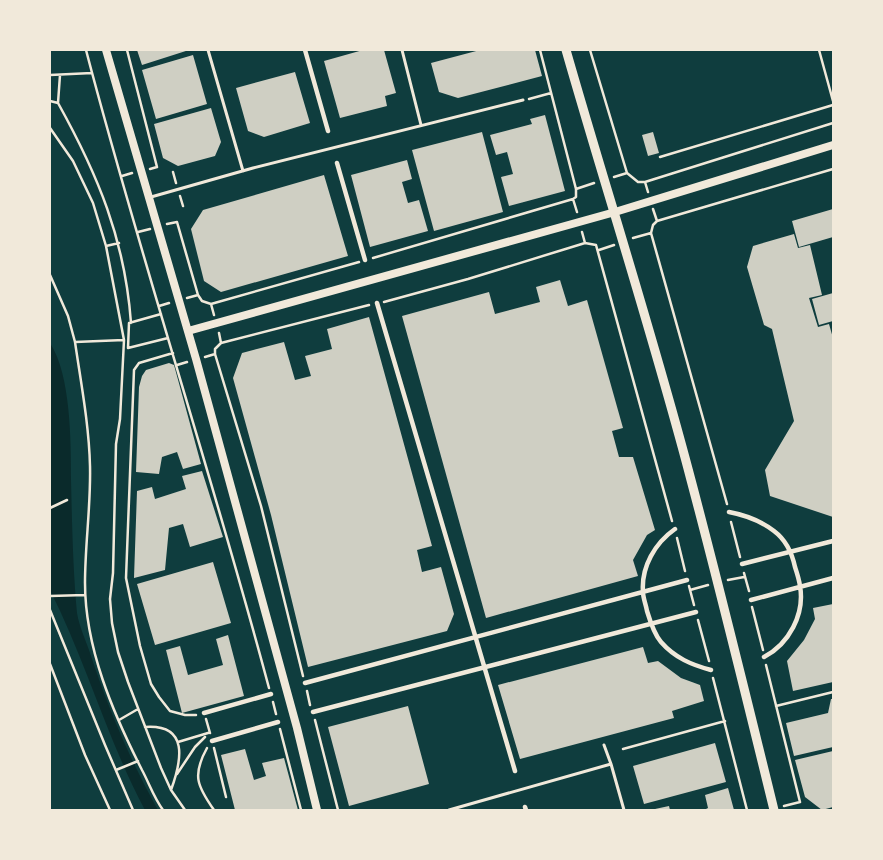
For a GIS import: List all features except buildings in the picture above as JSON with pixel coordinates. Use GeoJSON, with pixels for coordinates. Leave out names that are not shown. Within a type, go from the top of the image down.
{"type":"FeatureCollection","features":[{"type":"Feature","properties":{"kind":"main road"},"geometry":{"type":"LineString","coordinates":[[566,50],[603,180],[615,212],[691,479],[774,810]]}},
{"type":"Feature","properties":{"kind":"street"},"geometry":{"type":"LineString","coordinates":[[106,50],[188,331],[297,728],[317,810]]}},
{"type":"Feature","properties":{"kind":"street"},"geometry":{"type":"LineString","coordinates":[[305,50],[328,131]]}},
{"type":"Feature","properties":{"kind":"street"},"geometry":{"type":"LineString","coordinates":[[188,331],[615,212],[833,145]]}},
{"type":"Feature","properties":{"kind":"street"},"geometry":{"type":"LineString","coordinates":[[337,163],[365,260]]}},
{"type":"Feature","properties":{"kind":"street"},"geometry":{"type":"LineString","coordinates":[[377,303],[515,771]]}},
{"type":"Feature","properties":{"kind":"street"},"geometry":{"type":"LineString","coordinates":[[729,512],[758,520],[776,532],[791,551],[801,587],[800,609],[791,632],[775,651],[764,657]]}},
{"type":"Feature","properties":{"kind":"street"},"geometry":{"type":"LineString","coordinates":[[675,529],[663,538],[652,553],[645,571],[643,591],[650,623],[661,642],[682,660],[711,670]]}},
{"type":"Feature","properties":{"kind":"street"},"geometry":{"type":"LineString","coordinates":[[742,564],[833,541]]}},
{"type":"Feature","properties":{"kind":"street"},"geometry":{"type":"LineString","coordinates":[[751,600],[833,578]]}},
{"type":"Feature","properties":{"kind":"street"},"geometry":{"type":"LineString","coordinates":[[305,683],[687,580]]}},
{"type":"Feature","properties":{"kind":"street"},"geometry":{"type":"LineString","coordinates":[[312,712],[696,612]]}},
{"type":"Feature","properties":{"kind":"street"},"geometry":{"type":"LineString","coordinates":[[204,713],[271,694]]}},
{"type":"Feature","properties":{"kind":"street"},"geometry":{"type":"LineString","coordinates":[[212,741],[278,722]]}},
{"type":"Feature","properties":{"kind":"lane"},"geometry":{"type":"LineString","coordinates":[[208,50],[243,171]]}},
{"type":"Feature","properties":{"kind":"lane"},"geometry":{"type":"LineString","coordinates":[[402,50],[421,125]]}},
{"type":"Feature","properties":{"kind":"lane"},"geometry":{"type":"LineString","coordinates":[[149,197],[243,171],[523,100]]}},
{"type":"Feature","properties":{"kind":"lane"},"geometry":{"type":"LineString","coordinates":[[604,745],[624,810]]}},
{"type":"Feature","properties":{"kind":"lane"},"geometry":{"type":"LineString","coordinates":[[449,810],[611,764]]}},
{"type":"Feature","properties":{"kind":"path"},"geometry":{"type":"LineString","coordinates":[[86,50],[161,314],[229,541],[271,694],[300,810]]}},
{"type":"Feature","properties":{"kind":"path"},"geometry":{"type":"LineString","coordinates":[[127,50],[157,167]]}},
{"type":"Feature","properties":{"kind":"path"},"geometry":{"type":"LineString","coordinates":[[177,222],[198,296],[202,301],[211,304],[576,197],[576,189],[540,50]]}},
{"type":"Feature","properties":{"kind":"path"},"geometry":{"type":"LineString","coordinates":[[590,50],[627,173],[638,182],[645,182],[833,123]]}},
{"type":"Feature","properties":{"kind":"path"},"geometry":{"type":"LineString","coordinates":[[819,50],[833,101]]}},
{"type":"Feature","properties":{"kind":"path"},"geometry":{"type":"LineString","coordinates":[[50,75],[92,73]]}},
{"type":"Feature","properties":{"kind":"path"},"geometry":{"type":"LineString","coordinates":[[60,75],[58,103],[82,146],[114,225],[127,280],[131,323],[129,323],[128,348],[168,338]]}},
{"type":"Feature","properties":{"kind":"path"},"geometry":{"type":"LineString","coordinates":[[523,100],[551,93]]}},
{"type":"Feature","properties":{"kind":"path"},"geometry":{"type":"LineString","coordinates":[[50,101],[58,103]]}},
{"type":"Feature","properties":{"kind":"path"},"geometry":{"type":"LineString","coordinates":[[660,157],[833,105]]}},
{"type":"Feature","properties":{"kind":"path"},"geometry":{"type":"LineString","coordinates":[[50,128],[73,161],[89,195],[106,246],[124,340],[120,419],[116,444],[113,572],[110,599],[112,623],[118,652],[145,727],[171,790],[185,810]]}},
{"type":"Feature","properties":{"kind":"path"},"geometry":{"type":"LineString","coordinates":[[800,802],[729,512],[651,233],[657,221],[833,169]]}},
{"type":"Feature","properties":{"kind":"path"},"geometry":{"type":"LineString","coordinates":[[338,810],[261,506],[215,354],[215,349],[221,343],[468,279],[585,243],[596,246],[675,529]]}},
{"type":"Feature","properties":{"kind":"path"},"geometry":{"type":"LineString","coordinates":[[106,246],[118,244]]}},
{"type":"Feature","properties":{"kind":"path"},"geometry":{"type":"LineString","coordinates":[[50,275],[68,316],[76,342],[89,441],[90,467],[85,595],[94,651],[119,720],[163,810]]}},
{"type":"Feature","properties":{"kind":"path"},"geometry":{"type":"LineString","coordinates":[[131,323],[161,314]]}},
{"type":"Feature","properties":{"kind":"path"},"geometry":{"type":"LineString","coordinates":[[76,342],[124,340]]}},
{"type":"Feature","properties":{"kind":"path"},"geometry":{"type":"LineString","coordinates":[[173,353],[139,363],[134,370],[126,578],[140,646],[158,698],[176,714],[193,715],[204,713],[226,798]]}},
{"type":"Feature","properties":{"kind":"path"},"geometry":{"type":"LineString","coordinates":[[50,508],[67,500]]}},
{"type":"Feature","properties":{"kind":"path"},"geometry":{"type":"LineString","coordinates":[[50,596],[85,595]]}},
{"type":"Feature","properties":{"kind":"path"},"geometry":{"type":"LineString","coordinates":[[50,610],[133,810]]}},
{"type":"Feature","properties":{"kind":"path"},"geometry":{"type":"LineString","coordinates":[[50,664],[85,755],[110,810]]}},
{"type":"Feature","properties":{"kind":"path"},"geometry":{"type":"LineString","coordinates":[[776,706],[833,692]]}},
{"type":"Feature","properties":{"kind":"path"},"geometry":{"type":"LineString","coordinates":[[119,720],[138,709]]}},
{"type":"Feature","properties":{"kind":"path"},"geometry":{"type":"LineString","coordinates":[[623,749],[725,721]]}},
{"type":"Feature","properties":{"kind":"path"},"geometry":{"type":"LineString","coordinates":[[145,727],[163,727],[172,732],[178,742],[176,775],[171,790]]}},
{"type":"Feature","properties":{"kind":"path"},"geometry":{"type":"LineString","coordinates":[[178,742],[210,733]]}},
{"type":"Feature","properties":{"kind":"path"},"geometry":{"type":"LineString","coordinates":[[176,775],[195,746],[210,733]]}},
{"type":"Feature","properties":{"kind":"path"},"geometry":{"type":"LineString","coordinates":[[212,741],[201,759],[197,777],[201,790],[214,810]]}},
{"type":"Feature","properties":{"kind":"path"},"geometry":{"type":"LineString","coordinates":[[115,770],[138,761]]}},
{"type":"Feature","properties":{"kind":"water"},"geometry":{"type":"Polygon","coordinates":[[[50,343],[62,373],[68,409],[78,618],[104,694],[120,733],[158,810],[145,810],[131,783],[75,644],[50,590],[50,343]]]}}]}
